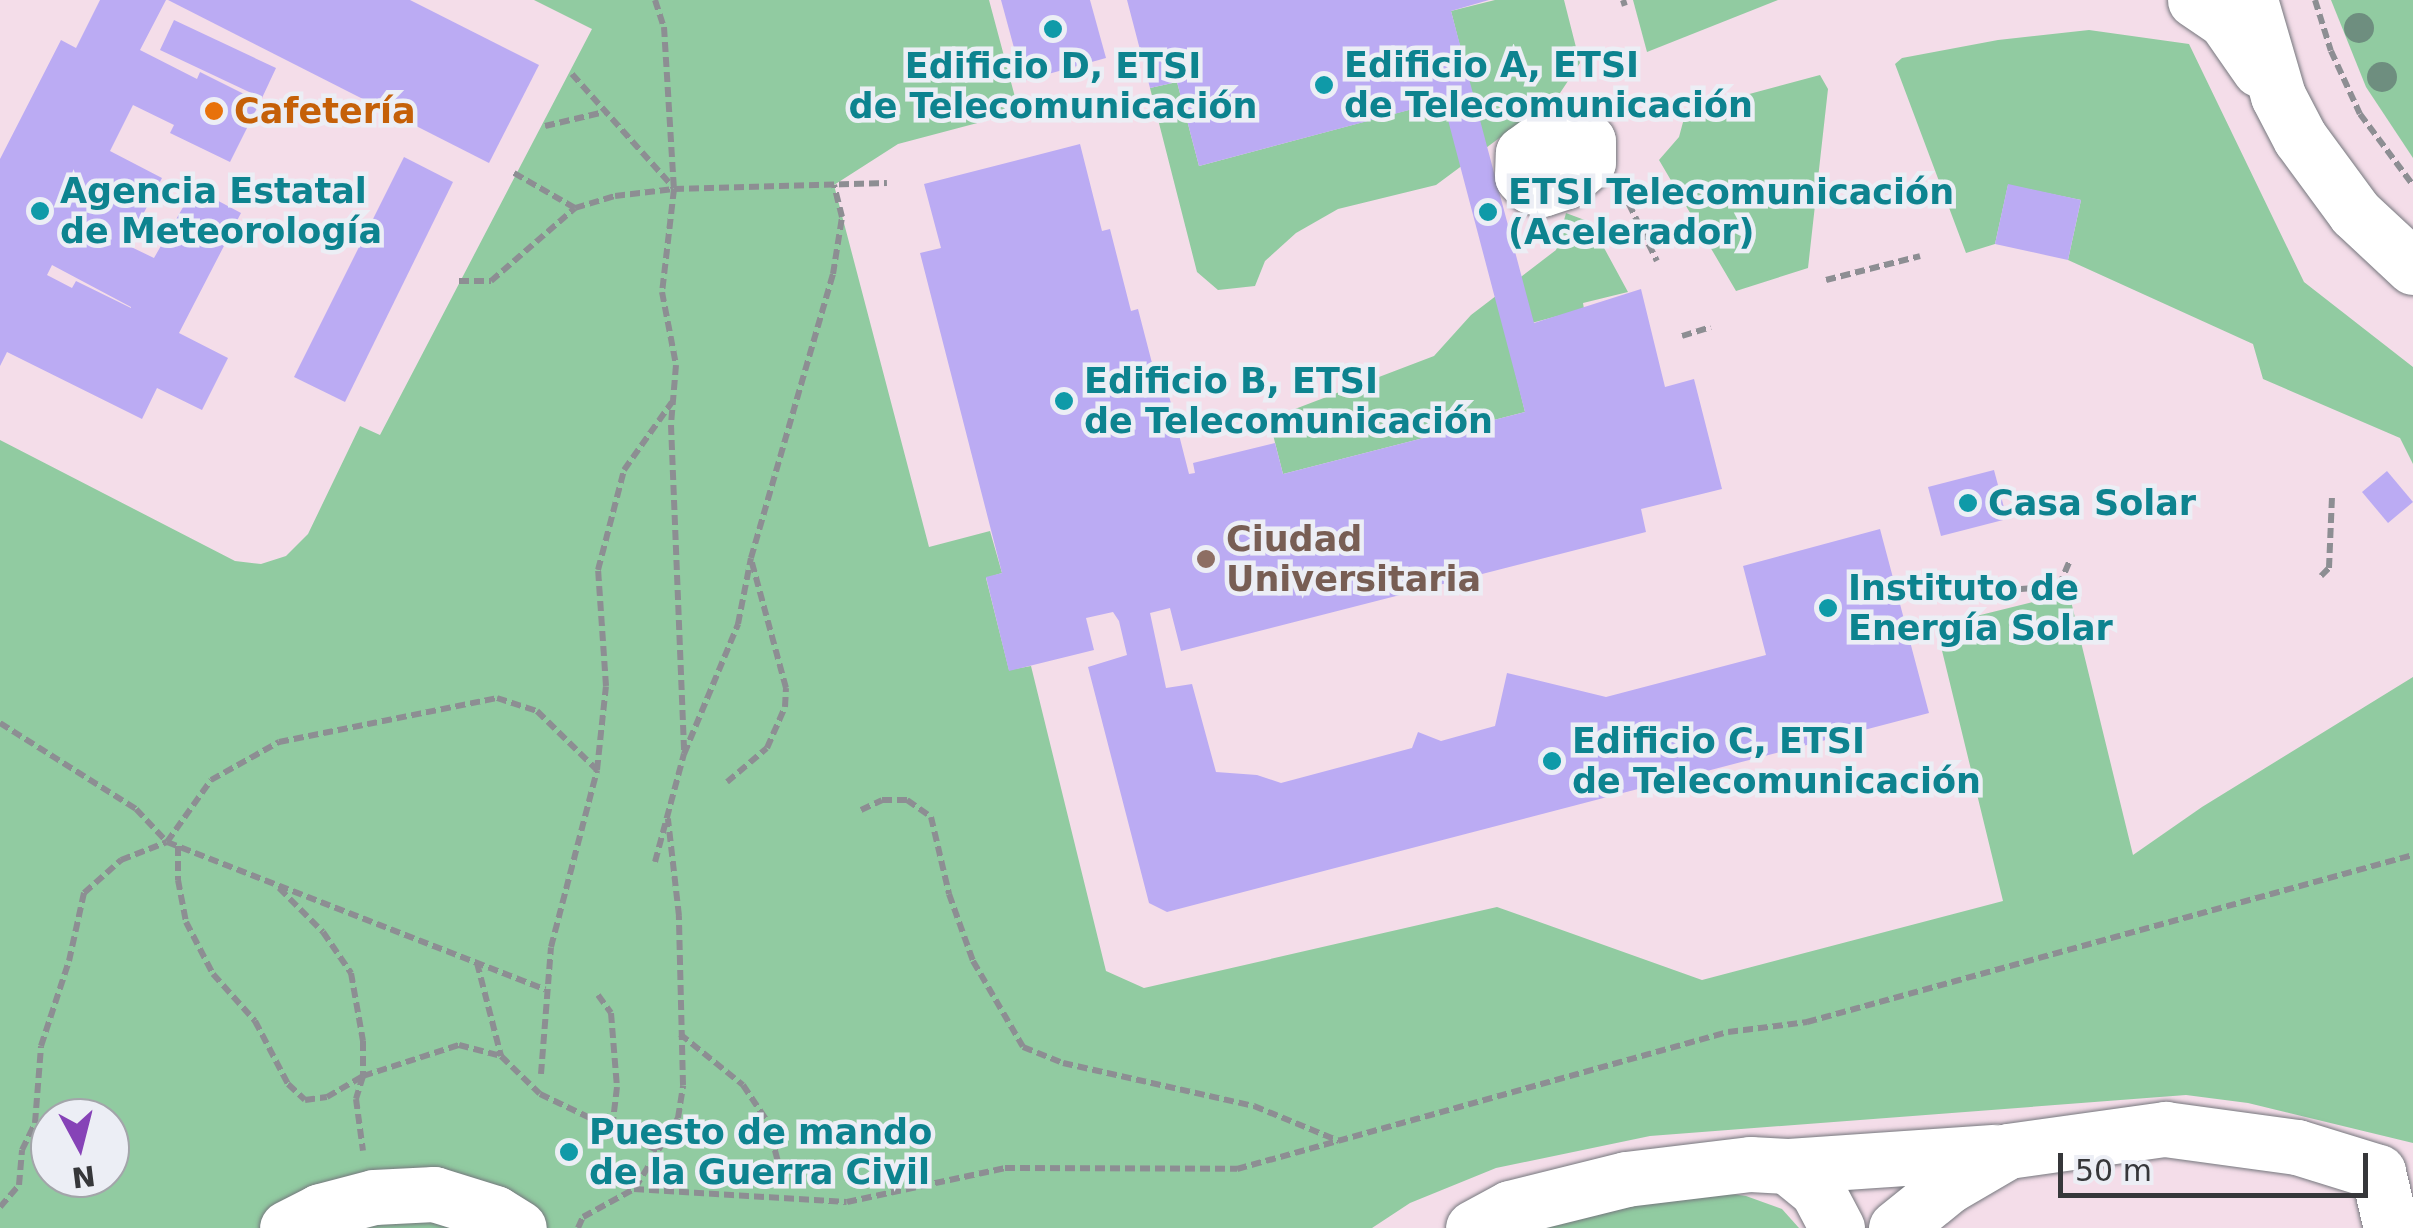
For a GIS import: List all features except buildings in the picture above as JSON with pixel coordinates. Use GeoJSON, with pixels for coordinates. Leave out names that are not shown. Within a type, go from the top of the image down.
{"type":"FeatureCollection","features":[{"type":"Feature","properties":{"kind":"street"},"geometry":{"type":"LineString","coordinates":[[2195,0],[2225,20],[2278,96],[2326,177],[2355,214],[2413,267]]}},
{"type":"Feature","properties":{"kind":"street"},"geometry":{"type":"LineString","coordinates":[[2250,0],[2278,96]]}},
{"type":"Feature","properties":{"kind":"street"},"geometry":{"type":"LineString","coordinates":[[1474,1228],[1510,1208],[1626,1179],[1750,1164],[1787,1166],[2008,1151],[2165,1130],[2225,1134],[2297,1147],[2378,1172],[2398,1213]]}},
{"type":"Feature","properties":{"kind":"street"},"geometry":{"type":"LineString","coordinates":[[1896,1228],[1948,1186],[2008,1151]]}},
{"type":"Feature","properties":{"kind":"street"},"geometry":{"type":"LineString","coordinates":[[1787,1166],[1817,1190],[1837,1228]]}},
{"type":"Feature","properties":{"kind":"street"},"geometry":{"type":"LineString","coordinates":[[287,1228],[320,1211],[374,1197],[434,1194],[495,1214],[520,1228]]}},
{"type":"Feature","properties":{"kind":"path"},"geometry":{"type":"LineString","coordinates":[[656,0],[664,27],[674,188],[662,292],[676,364],[672,402],[684,754]]}},
{"type":"Feature","properties":{"kind":"path"},"geometry":{"type":"LineString","coordinates":[[2314,0],[2331,51],[2360,114],[2413,185]]}},
{"type":"Feature","properties":{"kind":"path"},"geometry":{"type":"LineString","coordinates":[[572,74],[674,188]]}},
{"type":"Feature","properties":{"kind":"path"},"geometry":{"type":"LineString","coordinates":[[544,126],[604,112]]}},
{"type":"Feature","properties":{"kind":"path"},"geometry":{"type":"LineString","coordinates":[[514,173],[575,208]]}},
{"type":"Feature","properties":{"kind":"path"},"geometry":{"type":"LineString","coordinates":[[459,281],[490,281],[575,208],[615,196],[674,188],[887,183]]}},
{"type":"Feature","properties":{"kind":"path"},"geometry":{"type":"LineString","coordinates":[[654,862],[684,754],[738,624],[751,558],[833,274],[842,217],[834,185]]}},
{"type":"Feature","properties":{"kind":"path"},"geometry":{"type":"LineString","coordinates":[[1621,189],[1658,261]]}},
{"type":"Feature","properties":{"kind":"path"},"geometry":{"type":"LineString","coordinates":[[1826,280],[1920,256]]}},
{"type":"Feature","properties":{"kind":"path"},"geometry":{"type":"LineString","coordinates":[[1682,336],[1711,326]]}},
{"type":"Feature","properties":{"kind":"path"},"geometry":{"type":"LineString","coordinates":[[541,1074],[545,988],[559,909],[597,770],[606,686],[598,570],[624,470],[672,402]]}},
{"type":"Feature","properties":{"kind":"path"},"geometry":{"type":"LineString","coordinates":[[2321,576],[2329,568],[2332,497]]}},
{"type":"Feature","properties":{"kind":"path"},"geometry":{"type":"LineString","coordinates":[[727,782],[766,748],[785,707],[786,688],[751,558]]}},
{"type":"Feature","properties":{"kind":"path"},"geometry":{"type":"LineString","coordinates":[[1916,598],[2059,586],[2070,560]]}},
{"type":"Feature","properties":{"kind":"path"},"geometry":{"type":"LineString","coordinates":[[0,1207],[19,1185],[22,1150],[35,1123],[41,1046],[69,961],[84,893],[121,860],[167,842],[211,780],[278,742],[497,698],[537,711],[597,770]]}},
{"type":"Feature","properties":{"kind":"path"},"geometry":{"type":"LineString","coordinates":[[0,723],[136,809],[167,842],[545,988]]}},
{"type":"Feature","properties":{"kind":"path"},"geometry":{"type":"LineString","coordinates":[[861,810],[882,800],[906,800],[931,816],[972,961],[1023,1047],[1078,1066],[1254,1106],[1340,1141]]}},
{"type":"Feature","properties":{"kind":"path"},"geometry":{"type":"LineString","coordinates":[[578,1228],[583,1217],[634,1189],[678,1118],[683,1085],[679,916],[667,815]]}},
{"type":"Feature","properties":{"kind":"path"},"geometry":{"type":"LineString","coordinates":[[178,846],[178,880],[186,922],[213,974],[255,1021],[288,1084],[306,1100],[327,1097],[362,1076],[460,1045],[501,1056],[540,1094],[659,1151]]}},
{"type":"Feature","properties":{"kind":"path"},"geometry":{"type":"LineString","coordinates":[[634,1189],[847,1202],[1005,1168],[1238,1169],[1728,1032],[1807,1022],[2413,855]]}},
{"type":"Feature","properties":{"kind":"path"},"geometry":{"type":"LineString","coordinates":[[275,883],[322,932],[351,973],[363,1041],[358,1114],[374,1197]]}},
{"type":"Feature","properties":{"kind":"path"},"geometry":{"type":"LineString","coordinates":[[477,964],[501,1056]]}},
{"type":"Feature","properties":{"kind":"path"},"geometry":{"type":"LineString","coordinates":[[598,994],[611,1012],[617,1087],[612,1129]]}},
{"type":"Feature","properties":{"kind":"path"},"geometry":{"type":"LineString","coordinates":[[680,1034],[742,1086],[766,1121],[780,1174]]}},
{"type":"Feature","properties":{"kind":"shaded area","name":"Ciudad Universitaria"},"geometry":{"type":"Polygon","coordinates":[[[0,0],[2413,0],[2413,1228],[0,1228],[0,0]]]}},
{"type":"Feature","properties":{"kind":"green space"},"geometry":{"type":"Polygon","coordinates":[[[534,0],[989,0],[1019,112],[898,144],[834,185],[929,547],[990,531],[1002,573],[986,578],[1009,670],[1031,666],[1106,971],[1144,988],[1497,907],[1702,980],[2003,901],[1936,626],[2069,593],[2133,855],[2202,807],[2413,677],[2413,1143],[2248,1103],[2186,1095],[1650,1136],[1496,1168],[1410,1203],[1372,1228],[0,1228],[0,440],[235,561],[261,564],[286,556],[308,534],[360,426],[380,435],[592,29],[534,0]]]}},
{"type":"Feature","properties":{"kind":"green space"},"geometry":{"type":"Polygon","coordinates":[[[1495,0],[1564,0],[1580,63],[1560,93],[1436,185],[1338,209],[1296,233],[1265,261],[1255,286],[1218,290],[1197,272],[1150,88],[1177,82],[1199,166],[1472,93],[1451,11],[1495,0]]]}},
{"type":"Feature","properties":{"kind":"green space"},"geometry":{"type":"Polygon","coordinates":[[[1633,0],[1778,0],[1647,52],[1633,0]]]}},
{"type":"Feature","properties":{"kind":"green space"},"geometry":{"type":"Polygon","coordinates":[[[2331,0],[2413,0],[2413,158],[2366,87],[2331,0]]]}},
{"type":"Feature","properties":{"kind":"green space"},"geometry":{"type":"Polygon","coordinates":[[[2089,30],[2189,44],[2304,282],[2413,367],[2413,464],[2400,438],[2263,379],[2253,344],[2068,260],[2081,200],[2008,185],[1995,244],[1966,253],[1895,64],[1902,58],[1998,40],[2089,30]]]}},
{"type":"Feature","properties":{"kind":"green space"},"geometry":{"type":"Polygon","coordinates":[[[1820,75],[1828,89],[1808,268],[1736,291],[1659,160],[1679,137],[1686,111],[1820,75]]]}},
{"type":"Feature","properties":{"kind":"green space"},"geometry":{"type":"Polygon","coordinates":[[[1566,213],[1590,222],[1628,292],[1583,303],[1584,309],[1505,330],[1525,412],[1283,474],[1269,419],[1434,356],[1471,315],[1556,250],[1566,213]]]}},
{"type":"Feature","properties":{"kind":"green space"},"geometry":{"type":"Polygon","coordinates":[[[1703,1190],[1746,1196],[1782,1209],[1799,1228],[1539,1228],[1648,1197],[1703,1190]]]}},
{"type":"Feature","properties":{"kind":"place","name":"Edificio D, ETSI de Telecomunicación"},"geometry":{"type":"Point","coordinates":[1053,29]}},
{"type":"Feature","properties":{"kind":"place","name":"Edificio A, ETSI de Telecomunicación"},"geometry":{"type":"Point","coordinates":[1324,85]}},
{"type":"Feature","properties":{"kind":"place","name":"Cafetería"},"geometry":{"type":"Point","coordinates":[214,111]}},
{"type":"Feature","properties":{"kind":"place","name":"Agencia Estatal de Meteorología"},"geometry":{"type":"Point","coordinates":[40,211]}},
{"type":"Feature","properties":{"kind":"place","name":"ETSI Telecomunicación (Acelerador)"},"geometry":{"type":"Point","coordinates":[1488,212]}},
{"type":"Feature","properties":{"kind":"place","name":"Edificio B, ETSI de Telecomunicación"},"geometry":{"type":"Point","coordinates":[1064,401]}},
{"type":"Feature","properties":{"kind":"place","name":"Casa Solar"},"geometry":{"type":"Point","coordinates":[1968,503]}},
{"type":"Feature","properties":{"kind":"place","name":"Ciudad Universitaria"},"geometry":{"type":"Point","coordinates":[1206,559]}},
{"type":"Feature","properties":{"kind":"place","name":"Instituto de Energía Solar"},"geometry":{"type":"Point","coordinates":[1828,608]}},
{"type":"Feature","properties":{"kind":"place","name":"Edificio C, ETSI de Telecomunicación"},"geometry":{"type":"Point","coordinates":[1552,761]}},
{"type":"Feature","properties":{"kind":"place","name":"Puesto de mando de la Guerra Civil"},"geometry":{"type":"Point","coordinates":[569,1152]}}]}
